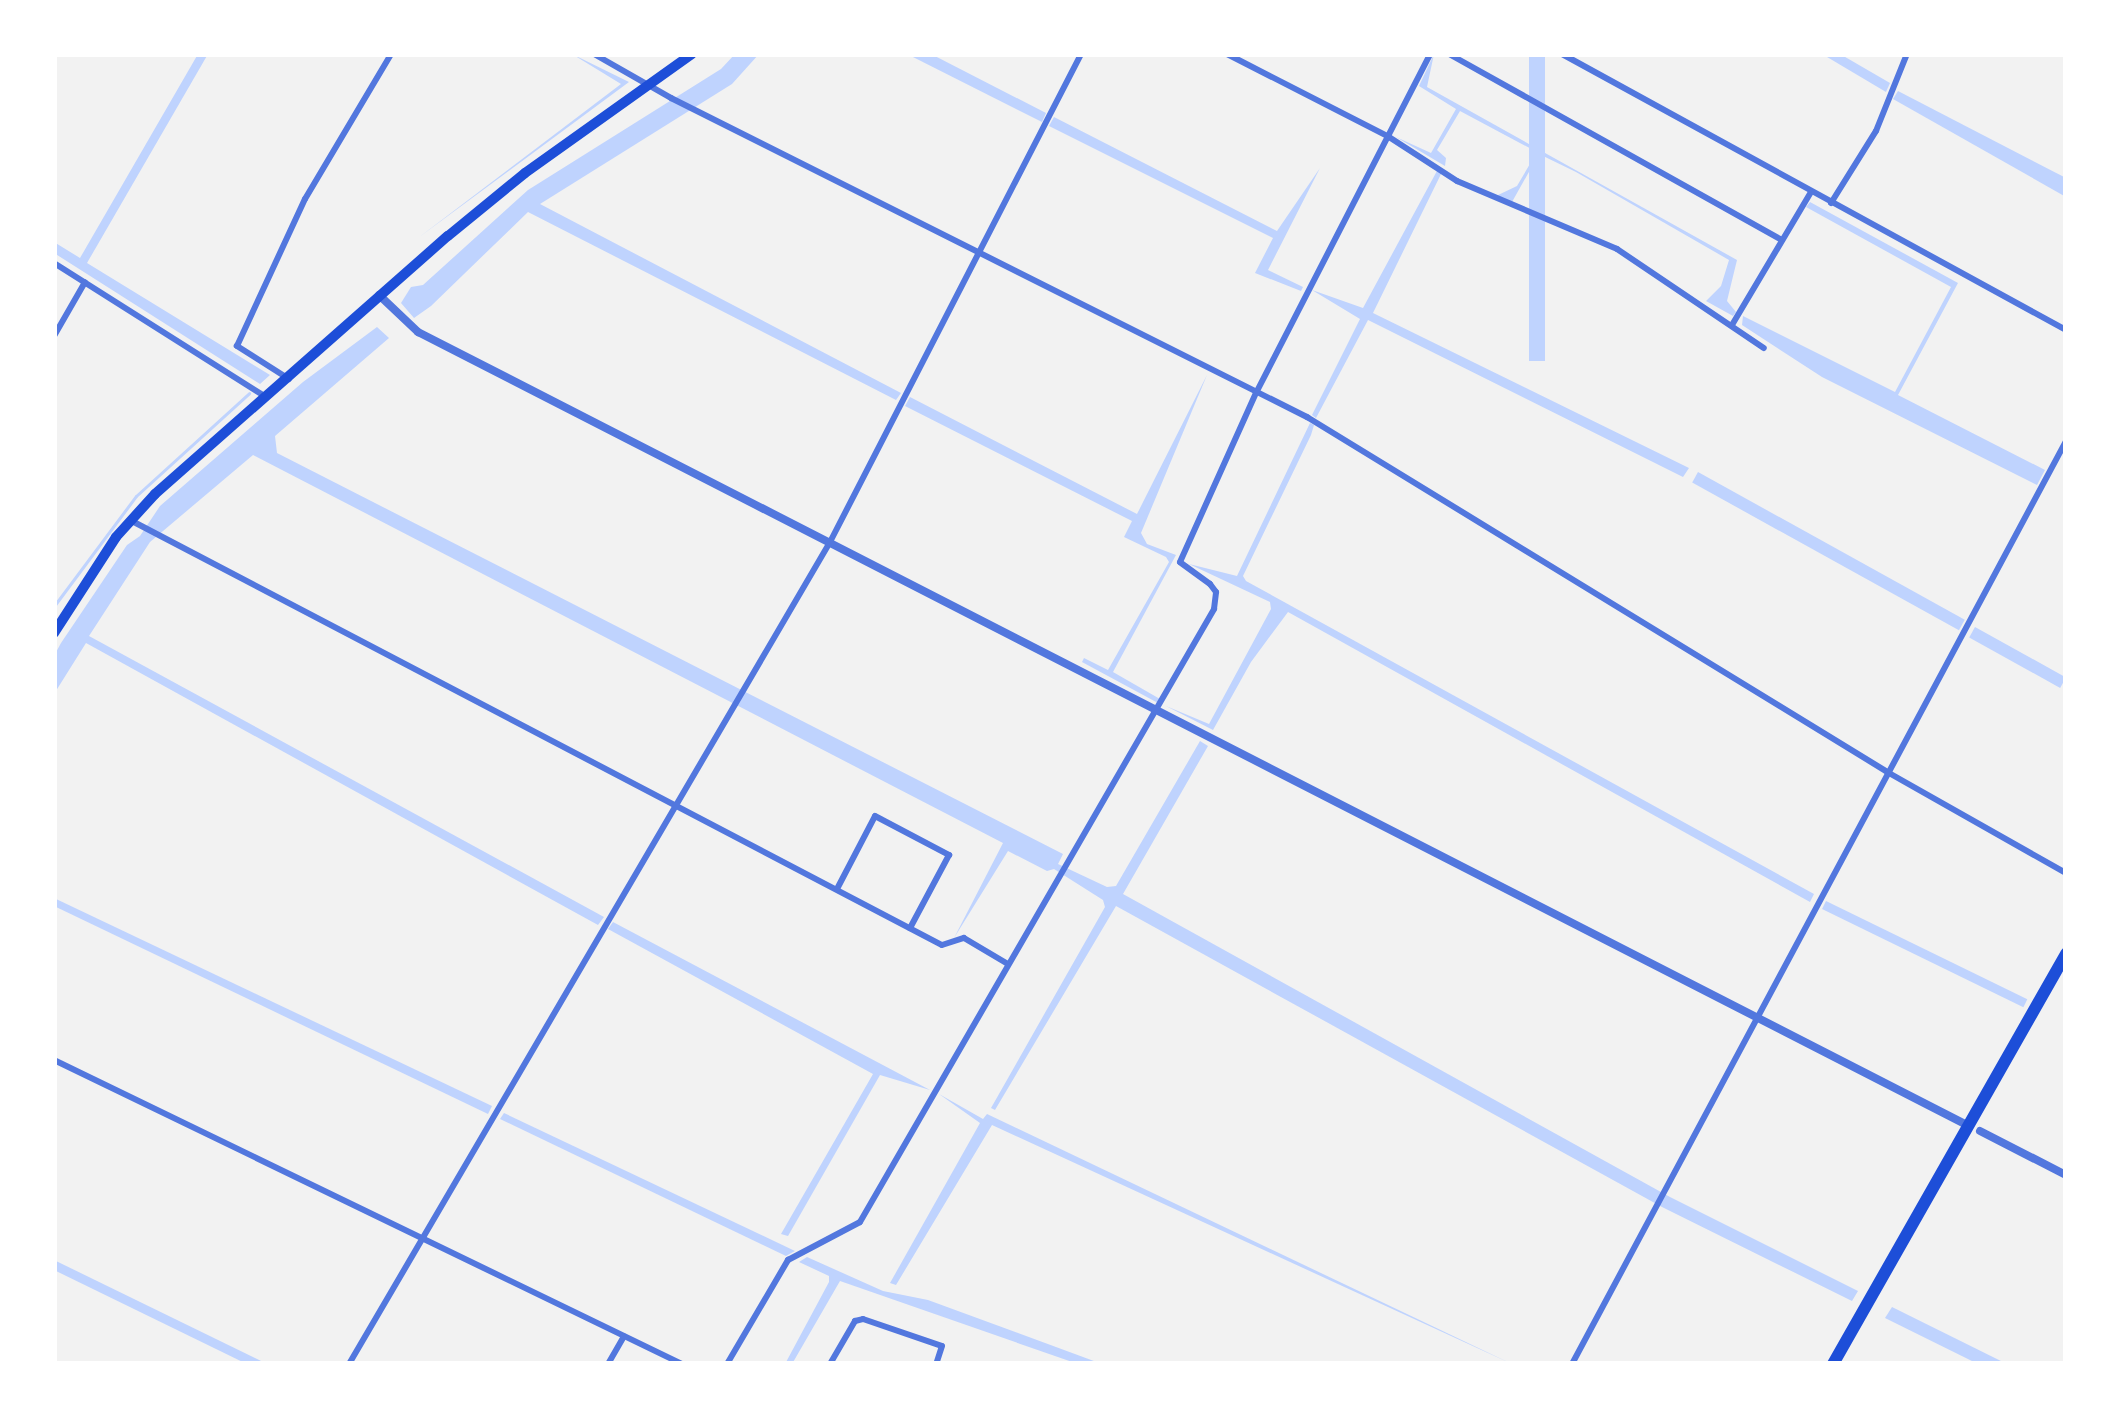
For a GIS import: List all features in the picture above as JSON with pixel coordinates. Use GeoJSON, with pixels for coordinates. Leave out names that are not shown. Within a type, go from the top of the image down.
{"type":"FeatureCollection","features":[{"type":"Feature","properties":{"kind":"highway"},"geometry":{"type":"LineString","coordinates":[[54,633],[135,525],[379,295],[525,173],[692,54]]}},
{"type":"Feature","properties":{"kind":"highway"},"geometry":{"type":"LineString","coordinates":[[1833,1364],[2066,954]]}},
{"type":"Feature","properties":{"kind":"street"},"geometry":{"type":"LineString","coordinates":[[289,379],[237,346],[305,199],[391,54]]}},
{"type":"Feature","properties":{"kind":"street"},"geometry":{"type":"LineString","coordinates":[[594,54],[670,98],[1328,429],[1889,773],[2066,873]]}},
{"type":"Feature","properties":{"kind":"street"},"geometry":{"type":"LineString","coordinates":[[349,1364],[829,544],[1081,54]]}},
{"type":"Feature","properties":{"kind":"street"},"geometry":{"type":"LineString","coordinates":[[1227,54],[1389,137],[1456,181],[1617,249],[1764,348]]}},
{"type":"Feature","properties":{"kind":"street"},"geometry":{"type":"LineString","coordinates":[[727,1364],[788,1261],[860,1222],[1216,601],[1210,584],[1180,562],[1256,393],[1430,54]]}},
{"type":"Feature","properties":{"kind":"street"},"geometry":{"type":"LineString","coordinates":[[1449,54],[1780,239]]}},
{"type":"Feature","properties":{"kind":"street"},"geometry":{"type":"LineString","coordinates":[[1562,54],[2066,330]]}},
{"type":"Feature","properties":{"kind":"street"},"geometry":{"type":"LineString","coordinates":[[1831,203],[1876,131],[1907,54]]}},
{"type":"Feature","properties":{"kind":"street"},"geometry":{"type":"LineString","coordinates":[[1732,325],[1811,192]]}},
{"type":"Feature","properties":{"kind":"street"},"geometry":{"type":"LineString","coordinates":[[54,263],[267,398]]}},
{"type":"Feature","properties":{"kind":"street"},"geometry":{"type":"LineString","coordinates":[[54,336],[85,282]]}},
{"type":"Feature","properties":{"kind":"street"},"geometry":{"type":"LineString","coordinates":[[379,295],[418,332],[1963,1123]]}},
{"type":"Feature","properties":{"kind":"street"},"geometry":{"type":"LineString","coordinates":[[1572,1364],[2066,441]]}},
{"type":"Feature","properties":{"kind":"street"},"geometry":{"type":"LineString","coordinates":[[135,525],[942,946],[964,938],[1008,964]]}},
{"type":"Feature","properties":{"kind":"street"},"geometry":{"type":"LineString","coordinates":[[837,890],[875,816],[931,845],[950,855],[910,928]]}},
{"type":"Feature","properties":{"kind":"street"},"geometry":{"type":"LineString","coordinates":[[54,1060],[682,1364]]}},
{"type":"Feature","properties":{"kind":"street"},"geometry":{"type":"LineString","coordinates":[[1980,1132],[2066,1175]]}},
{"type":"Feature","properties":{"kind":"street"},"geometry":{"type":"LineString","coordinates":[[830,1364],[855,1321],[863,1319],[942,1346],[935,1364]]}},
{"type":"Feature","properties":{"kind":"street"},"geometry":{"type":"LineString","coordinates":[[608,1364],[624,1336]]}},
{"type":"Feature","properties":{"kind":"water"},"geometry":{"type":"Polygon","coordinates":[[[198,54],[208,54],[87,263],[270,375],[260,384],[54,253],[54,242],[80,258],[198,54]]]}},
{"type":"Feature","properties":{"kind":"water"},"geometry":{"type":"Polygon","coordinates":[[[572,54],[629,82],[418,238],[621,84],[572,54]]]}},
{"type":"Feature","properties":{"kind":"water"},"geometry":{"type":"Polygon","coordinates":[[[735,54],[759,54],[732,84],[540,204],[901,393],[896,400],[528,212],[431,306],[414,318],[401,303],[411,287],[423,285],[528,190],[721,69],[735,54]]]}},
{"type":"Feature","properties":{"kind":"water"},"geometry":{"type":"Polygon","coordinates":[[[907,54],[931,54],[1046,113],[1042,122],[907,54]]]}},
{"type":"Feature","properties":{"kind":"water"},"geometry":{"type":"Polygon","coordinates":[[[1434,54],[1427,87],[1737,260],[1727,301],[1736,312],[1733,316],[1706,301],[1721,286],[1729,260],[1576,172],[1539,154],[1512,202],[1496,196],[1517,186],[1537,152],[1460,111],[1437,150],[1446,158],[1445,166],[1396,137],[1431,153],[1456,109],[1419,86],[1434,54]]]}},
{"type":"Feature","properties":{"kind":"water"},"geometry":{"type":"Polygon","coordinates":[[[1529,54],[1545,54],[1545,361],[1529,361],[1529,54]]]}},
{"type":"Feature","properties":{"kind":"water"},"geometry":{"type":"Polygon","coordinates":[[[1822,54],[1840,54],[1890,83],[1886,92],[1822,54]]]}},
{"type":"Feature","properties":{"kind":"water"},"geometry":{"type":"Polygon","coordinates":[[[1898,91],[2066,178],[2066,197],[1893,99],[1898,91]]]}},
{"type":"Feature","properties":{"kind":"water"},"geometry":{"type":"Polygon","coordinates":[[[1054,117],[1277,231],[1320,168],[1268,270],[1303,287],[1301,291],[1255,273],[1273,238],[1049,126],[1054,117]]]}},
{"type":"Feature","properties":{"kind":"water"},"geometry":{"type":"Polygon","coordinates":[[[1438,169],[1442,172],[1373,313],[1689,468],[1683,477],[1368,320],[1316,418],[1312,415],[1360,319],[1312,290],[1363,308],[1438,169]]]}},
{"type":"Feature","properties":{"kind":"water"},"geometry":{"type":"Polygon","coordinates":[[[1810,202],[1958,283],[1898,395],[2045,470],[2037,485],[1822,377],[1742,325],[1743,316],[1895,392],[1951,287],[1806,207],[1810,202]]]}},
{"type":"Feature","properties":{"kind":"water"},"geometry":{"type":"Polygon","coordinates":[[[377,327],[389,338],[275,436],[277,453],[1063,854],[1058,864],[1107,887],[1116,886],[1200,741],[1208,746],[1123,894],[1670,1197],[1858,1291],[1852,1301],[1662,1207],[1116,906],[995,1110],[991,1108],[1105,907],[1103,900],[1054,869],[1047,871],[1008,851],[954,938],[1003,843],[253,455],[150,542],[89,636],[604,917],[598,925],[86,643],[54,694],[54,656],[61,643],[127,545],[140,536],[160,506],[303,382],[377,327]]]}},
{"type":"Feature","properties":{"kind":"water"},"geometry":{"type":"Polygon","coordinates":[[[1207,375],[1141,533],[1147,544],[1176,555],[1113,672],[1160,699],[1158,703],[1082,662],[1084,658],[1108,670],[1169,562],[1166,557],[1124,537],[1132,521],[905,406],[910,397],[1137,514],[1207,375]]]}},
{"type":"Feature","properties":{"kind":"water"},"geometry":{"type":"Polygon","coordinates":[[[1310,423],[1314,425],[1311,435],[1243,576],[1246,581],[1814,894],[1810,902],[1288,612],[1251,662],[1213,730],[1166,706],[1209,724],[1271,609],[1270,602],[1189,564],[1237,576],[1310,423]]]}},
{"type":"Feature","properties":{"kind":"water"},"geometry":{"type":"Polygon","coordinates":[[[1698,472],[1965,620],[1959,630],[1692,482],[1698,472]]]}},
{"type":"Feature","properties":{"kind":"water"},"geometry":{"type":"Polygon","coordinates":[[[1975,627],[2066,677],[2060,688],[1969,637],[1975,627]]]}},
{"type":"Feature","properties":{"kind":"water"},"geometry":{"type":"Polygon","coordinates":[[[54,898],[492,1106],[488,1114],[54,906],[54,898]]]}},
{"type":"Feature","properties":{"kind":"water"},"geometry":{"type":"Polygon","coordinates":[[[1826,901],[2027,999],[2023,1007],[1822,909],[1826,901]]]}},
{"type":"Feature","properties":{"kind":"water"},"geometry":{"type":"Polygon","coordinates":[[[613,922],[930,1090],[880,1075],[788,1236],[781,1234],[873,1074],[608,929],[613,922]]]}},
{"type":"Feature","properties":{"kind":"water"},"geometry":{"type":"Polygon","coordinates":[[[939,1094],[983,1119],[987,1114],[1512,1364],[992,1125],[896,1285],[890,1283],[980,1123],[939,1094]]]}},
{"type":"Feature","properties":{"kind":"water"},"geometry":{"type":"Polygon","coordinates":[[[504,1113],[795,1251],[786,1256],[500,1119],[504,1113]]]}},
{"type":"Feature","properties":{"kind":"water"},"geometry":{"type":"Polygon","coordinates":[[[807,1257],[883,1291],[928,1300],[1102,1364],[1078,1364],[840,1281],[792,1364],[785,1364],[829,1282],[829,1276],[799,1262],[807,1257]]]}},
{"type":"Feature","properties":{"kind":"water"},"geometry":{"type":"Polygon","coordinates":[[[54,1260],[265,1363],[247,1364],[54,1270],[54,1260]]]}},
{"type":"Feature","properties":{"kind":"water"},"geometry":{"type":"Polygon","coordinates":[[[1892,1307],[2007,1364],[1978,1364],[1885,1318],[1892,1307]]]}},
{"type":"Feature","properties":{"kind":"waterway"},"geometry":{"type":"LineString","coordinates":[[54,606],[136,496],[249,393]]}}]}
